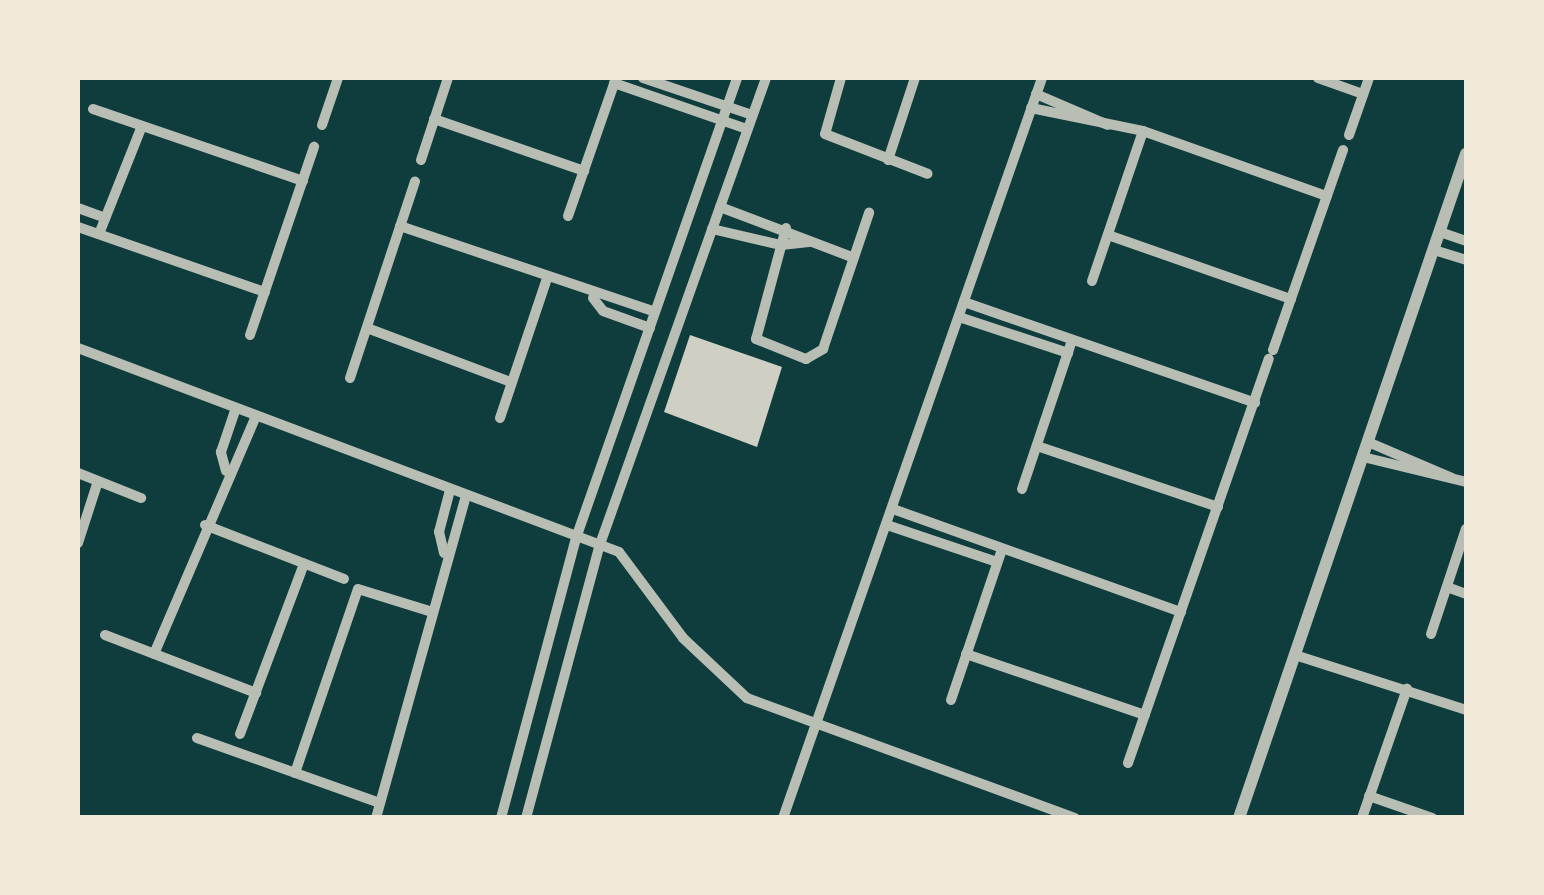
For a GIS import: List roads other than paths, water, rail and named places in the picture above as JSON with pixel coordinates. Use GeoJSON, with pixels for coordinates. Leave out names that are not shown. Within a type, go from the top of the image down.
{"type":"FeatureCollection","features":[{"type":"Feature","properties":{"kind":"street"},"geometry":{"type":"LineString","coordinates":[[322,126],[338,78]]}},
{"type":"Feature","properties":{"kind":"street"},"geometry":{"type":"LineString","coordinates":[[421,160],[448,78]]}},
{"type":"Feature","properties":{"kind":"street"},"geometry":{"type":"LineString","coordinates":[[643,78],[752,116]]}},
{"type":"Feature","properties":{"kind":"street"},"geometry":{"type":"LineString","coordinates":[[501,818],[576,538],[737,78]]}},
{"type":"Feature","properties":{"kind":"street"},"geometry":{"type":"LineString","coordinates":[[526,818],[599,547],[766,78]]}},
{"type":"Feature","properties":{"kind":"street"},"geometry":{"type":"LineString","coordinates":[[841,78],[825,134],[928,174]]}},
{"type":"Feature","properties":{"kind":"street"},"geometry":{"type":"LineString","coordinates":[[888,160],[915,78]]}},
{"type":"Feature","properties":{"kind":"street"},"geometry":{"type":"LineString","coordinates":[[783,818],[1042,78]]}},
{"type":"Feature","properties":{"kind":"street"},"geometry":{"type":"LineString","coordinates":[[1318,78],[1364,94]]}},
{"type":"Feature","properties":{"kind":"street"},"geometry":{"type":"LineString","coordinates":[[1349,135],[1369,78]]}},
{"type":"Feature","properties":{"kind":"street"},"geometry":{"type":"LineString","coordinates":[[568,216],[615,80],[748,129]]}},
{"type":"Feature","properties":{"kind":"street"},"geometry":{"type":"LineString","coordinates":[[1036,94],[1108,125]]}},
{"type":"Feature","properties":{"kind":"street"},"geometry":{"type":"LineString","coordinates":[[1031,108],[1142,132],[1327,196]]}},
{"type":"Feature","properties":{"kind":"street"},"geometry":{"type":"LineString","coordinates":[[93,109],[303,181]]}},
{"type":"Feature","properties":{"kind":"street"},"geometry":{"type":"LineString","coordinates":[[434,119],[584,171]]}},
{"type":"Feature","properties":{"kind":"street"},"geometry":{"type":"LineString","coordinates":[[99,234],[142,126]]}},
{"type":"Feature","properties":{"kind":"street"},"geometry":{"type":"LineString","coordinates":[[1092,281],[1142,132]]}},
{"type":"Feature","properties":{"kind":"street"},"geometry":{"type":"LineString","coordinates":[[250,335],[314,147]]}},
{"type":"Feature","properties":{"kind":"street"},"geometry":{"type":"LineString","coordinates":[[1128,763],[1343,150]]}},
{"type":"Feature","properties":{"kind":"street"},"geometry":{"type":"LineString","coordinates":[[1240,818],[1466,154]]}},
{"type":"Feature","properties":{"kind":"street"},"geometry":{"type":"LineString","coordinates":[[350,378],[414,180]]}},
{"type":"Feature","properties":{"kind":"street"},"geometry":{"type":"LineString","coordinates":[[720,207],[786,228],[810,242],[854,258]]}},
{"type":"Feature","properties":{"kind":"street"},"geometry":{"type":"LineString","coordinates":[[78,208],[105,218]]}},
{"type":"Feature","properties":{"kind":"street"},"geometry":{"type":"LineString","coordinates":[[786,228],[756,339],[806,359],[823,349],[869,213]]}},
{"type":"Feature","properties":{"kind":"street"},"geometry":{"type":"LineString","coordinates":[[400,226],[593,298],[655,312]]}},
{"type":"Feature","properties":{"kind":"street"},"geometry":{"type":"LineString","coordinates":[[78,227],[265,292]]}},
{"type":"Feature","properties":{"kind":"street"},"geometry":{"type":"LineString","coordinates":[[712,228],[781,246],[810,242]]}},
{"type":"Feature","properties":{"kind":"street"},"geometry":{"type":"LineString","coordinates":[[1440,232],[1466,241]]}},
{"type":"Feature","properties":{"kind":"street"},"geometry":{"type":"LineString","coordinates":[[1108,235],[1291,299]]}},
{"type":"Feature","properties":{"kind":"street"},"geometry":{"type":"LineString","coordinates":[[1434,250],[1466,260]]}},
{"type":"Feature","properties":{"kind":"street"},"geometry":{"type":"LineString","coordinates":[[500,418],[546,281]]}},
{"type":"Feature","properties":{"kind":"street"},"geometry":{"type":"LineString","coordinates":[[593,298],[603,312],[650,328]]}},
{"type":"Feature","properties":{"kind":"street"},"geometry":{"type":"LineString","coordinates":[[964,302],[1255,403]]}},
{"type":"Feature","properties":{"kind":"street"},"geometry":{"type":"LineString","coordinates":[[959,317],[1068,353]]}},
{"type":"Feature","properties":{"kind":"street"},"geometry":{"type":"LineString","coordinates":[[367,328],[511,382]]}},
{"type":"Feature","properties":{"kind":"street"},"geometry":{"type":"LineString","coordinates":[[1022,489],[1072,340]]}},
{"type":"Feature","properties":{"kind":"street"},"geometry":{"type":"LineString","coordinates":[[78,348],[599,547],[640,570],[682,638],[747,698],[816,729],[1074,818]]}},
{"type":"Feature","properties":{"kind":"street"},"geometry":{"type":"LineString","coordinates":[[226,471],[221,452],[236,408]]}},
{"type":"Feature","properties":{"kind":"street"},"geometry":{"type":"LineString","coordinates":[[154,654],[226,471],[240,460],[256,416]]}},
{"type":"Feature","properties":{"kind":"street"},"geometry":{"type":"LineString","coordinates":[[1368,442],[1452,478]]}},
{"type":"Feature","properties":{"kind":"street"},"geometry":{"type":"LineString","coordinates":[[1037,446],[1218,507]]}},
{"type":"Feature","properties":{"kind":"street"},"geometry":{"type":"LineString","coordinates":[[1363,457],[1466,482]]}},
{"type":"Feature","properties":{"kind":"street"},"geometry":{"type":"LineString","coordinates":[[78,474],[141,498]]}},
{"type":"Feature","properties":{"kind":"street"},"geometry":{"type":"LineString","coordinates":[[78,543],[98,482]]}},
{"type":"Feature","properties":{"kind":"street"},"geometry":{"type":"LineString","coordinates":[[444,552],[439,532],[450,490]]}},
{"type":"Feature","properties":{"kind":"street"},"geometry":{"type":"LineString","coordinates":[[376,818],[444,552],[466,496]]}},
{"type":"Feature","properties":{"kind":"street"},"geometry":{"type":"LineString","coordinates":[[893,509],[1181,612]]}},
{"type":"Feature","properties":{"kind":"street"},"geometry":{"type":"LineString","coordinates":[[204,525],[344,579]]}},
{"type":"Feature","properties":{"kind":"street"},"geometry":{"type":"LineString","coordinates":[[887,525],[997,562]]}},
{"type":"Feature","properties":{"kind":"street"},"geometry":{"type":"LineString","coordinates":[[1431,634],[1466,529]]}},
{"type":"Feature","properties":{"kind":"street"},"geometry":{"type":"LineString","coordinates":[[951,700],[1002,549]]}},
{"type":"Feature","properties":{"kind":"street"},"geometry":{"type":"LineString","coordinates":[[240,734],[304,564]]}},
{"type":"Feature","properties":{"kind":"street"},"geometry":{"type":"LineString","coordinates":[[1447,587],[1466,594]]}},
{"type":"Feature","properties":{"kind":"street"},"geometry":{"type":"LineString","coordinates":[[294,772],[358,590],[429,611]]}},
{"type":"Feature","properties":{"kind":"street"},"geometry":{"type":"LineString","coordinates":[[105,635],[256,693]]}},
{"type":"Feature","properties":{"kind":"street"},"geometry":{"type":"LineString","coordinates":[[966,654],[1145,715]]}},
{"type":"Feature","properties":{"kind":"street"},"geometry":{"type":"LineString","coordinates":[[1295,655],[1466,710]]}},
{"type":"Feature","properties":{"kind":"street"},"geometry":{"type":"LineString","coordinates":[[1362,818],[1407,689]]}},
{"type":"Feature","properties":{"kind":"street"},"geometry":{"type":"LineString","coordinates":[[197,738],[380,803]]}},
{"type":"Feature","properties":{"kind":"street"},"geometry":{"type":"LineString","coordinates":[[1369,796],[1432,818]]}}]}
